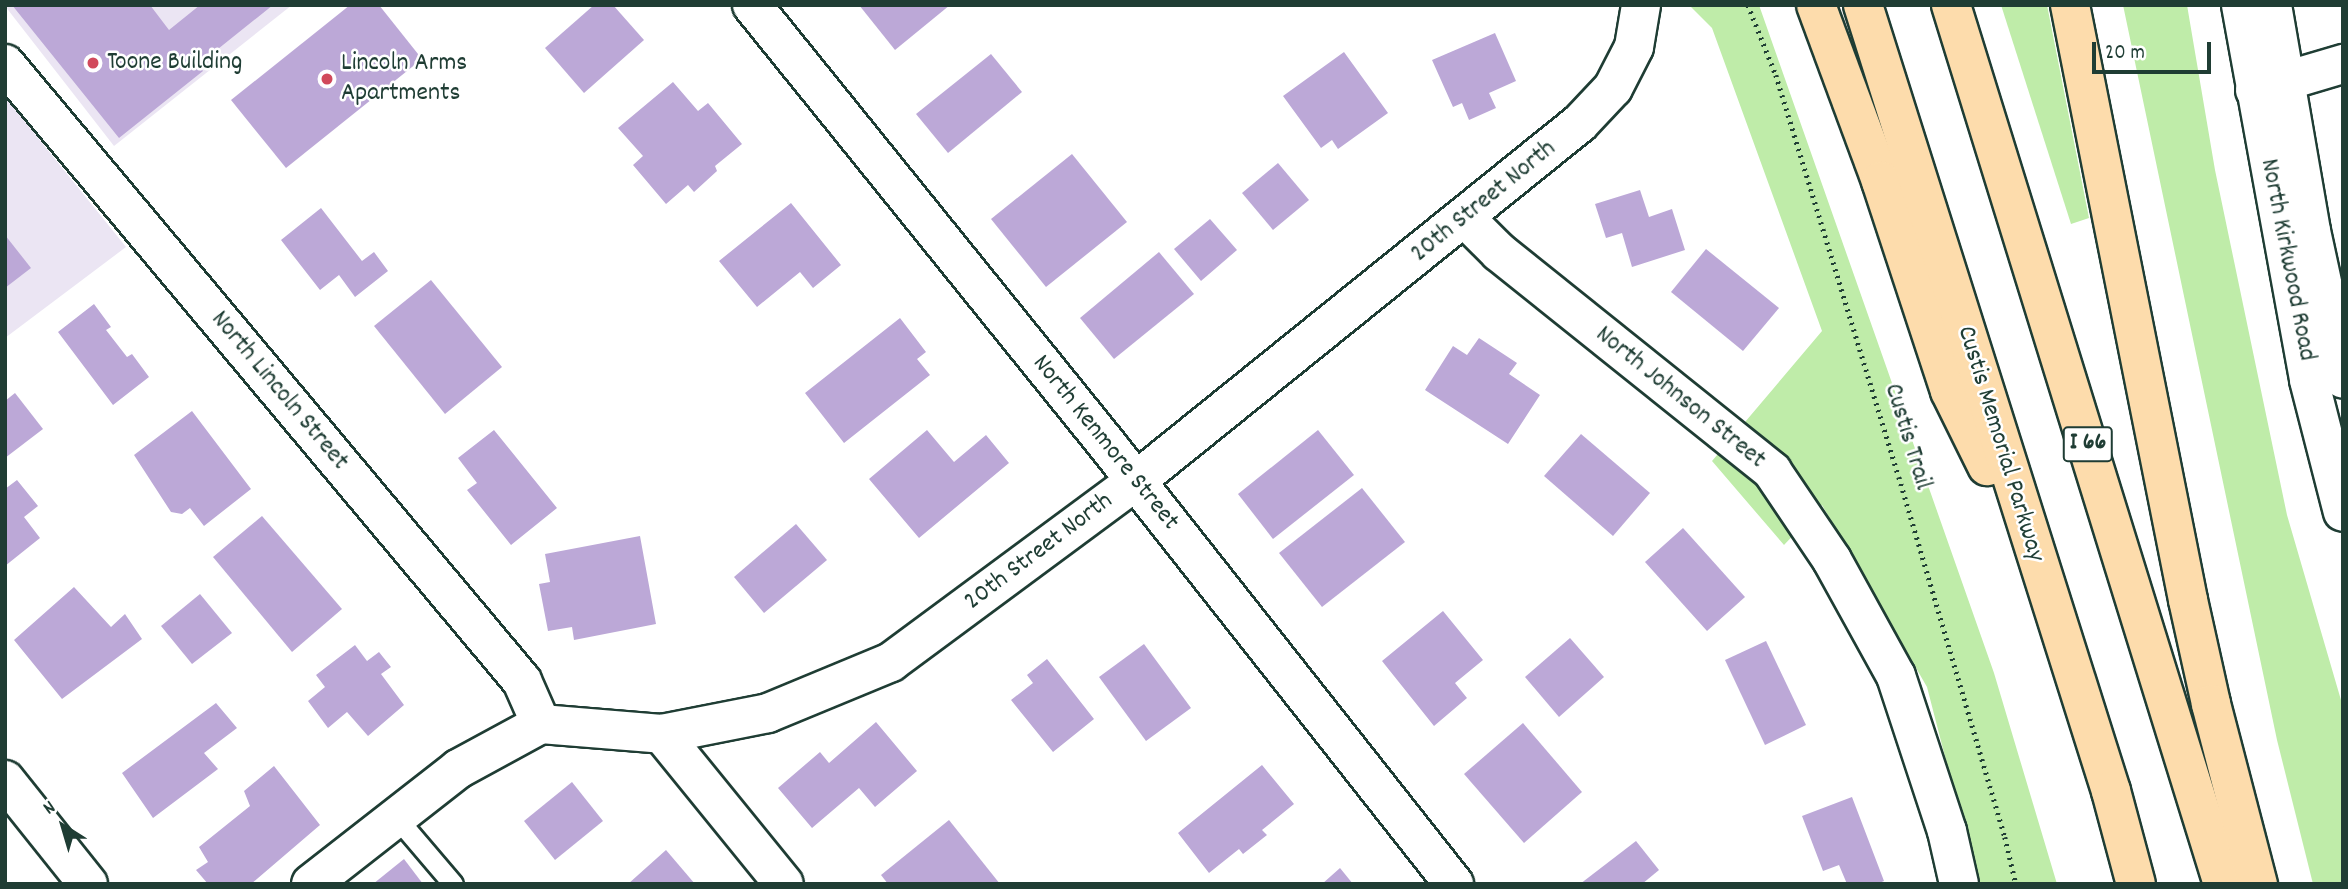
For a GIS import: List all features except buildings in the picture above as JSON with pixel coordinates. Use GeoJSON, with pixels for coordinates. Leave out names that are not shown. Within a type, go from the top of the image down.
{"type":"FeatureCollection","features":[{"type":"Feature","properties":{"kind":"highway"},"geometry":{"type":"LineString","coordinates":[[1816,5],[1881,181],[1950,391],[2043,581]]}},
{"type":"Feature","properties":{"kind":"highway","name":"Custis Memorial Parkway"},"geometry":{"type":"LineString","coordinates":[[1863,5],[2111,791],[2136,884]]}},
{"type":"Feature","properties":{"kind":"highway","name":"I 66"},"geometry":{"type":"LineString","coordinates":[[1951,5],[2223,884]]}},
{"type":"Feature","properties":{"kind":"highway"},"geometry":{"type":"LineString","coordinates":[[2070,5],[2188,600],[2211,704],[2258,884]]}},
{"type":"Feature","properties":{"kind":"street","name":"North Kenmore Street"},"geometry":{"type":"LineString","coordinates":[[752,5],[1136,481],[1454,884]]}},
{"type":"Feature","properties":{"kind":"street","name":"20th Street North"},"geometry":{"type":"LineString","coordinates":[[541,724],[662,734],[768,713],[891,662],[1136,481],[1580,123],[1613,88],[1634,47],[1641,5]]}},
{"type":"Feature","properties":{"kind":"street","name":"North Kirkwood Road"},"geometry":{"type":"LineString","coordinates":[[2241,5],[2270,85],[2312,231],[2343,379]]}},
{"type":"Feature","properties":{"kind":"street","name":"North Kirkwood Road"},"geometry":{"type":"LineString","coordinates":[[2272,5],[2270,85],[2309,380],[2343,512]]}},
{"type":"Feature","properties":{"kind":"street","name":"North Lincoln Street"},"geometry":{"type":"LineString","coordinates":[[5,64],[522,681],[541,724]]}},
{"type":"Feature","properties":{"kind":"street"},"geometry":{"type":"LineString","coordinates":[[2270,85],[2343,64]]}},
{"type":"Feature","properties":{"kind":"street","name":"North Johnson Street"},"geometry":{"type":"LineString","coordinates":[[1465,218],[1499,252],[1772,471],[1832,560],[1896,676],[1947,831],[1959,884]]}},
{"type":"Feature","properties":{"kind":"street"},"geometry":{"type":"LineString","coordinates":[[311,884],[458,769],[541,724]]}},
{"type":"Feature","properties":{"kind":"street"},"geometry":{"type":"LineString","coordinates":[[662,734],[784,884]]}},
{"type":"Feature","properties":{"kind":"street"},"geometry":{"type":"LineString","coordinates":[[5,780],[88,884]]}},
{"type":"Feature","properties":{"kind":"lane"},"geometry":{"type":"LineString","coordinates":[[396,817],[453,884]]}},
{"type":"Feature","properties":{"kind":"path","name":"Custis Trail"},"geometry":{"type":"LineString","coordinates":[[1748,5],[1776,75],[1872,386],[2005,837],[2016,884]]}},
{"type":"Feature","properties":{"kind":"shaded area"},"geometry":{"type":"Polygon","coordinates":[[[5,5],[292,5],[114,146],[5,6],[5,5]]]}},
{"type":"Feature","properties":{"kind":"shaded area"},"geometry":{"type":"Polygon","coordinates":[[[5,97],[126,247],[5,338],[5,97]]]}},
{"type":"Feature","properties":{"kind":"green space"},"geometry":{"type":"Polygon","coordinates":[[[1689,5],[1759,5],[1994,673],[2057,884],[1978,884],[1927,687],[1822,505],[1784,545],[1712,461],[1822,331],[1712,28],[1689,5]]]}},
{"type":"Feature","properties":{"kind":"green space"},"geometry":{"type":"Polygon","coordinates":[[[2001,5],[2047,5],[2089,218],[2071,224],[2001,5]]]}},
{"type":"Feature","properties":{"kind":"green space"},"geometry":{"type":"Polygon","coordinates":[[[2123,5],[2187,5],[2215,170],[2287,515],[2343,707],[2343,884],[2313,884],[2277,740],[2123,5]]]}},
{"type":"Feature","properties":{"kind":"place","name":"Toone Building"},"geometry":{"type":"Point","coordinates":[93,63]}},
{"type":"Feature","properties":{"kind":"place","name":"Lincoln Arms Apartments"},"geometry":{"type":"Point","coordinates":[327,79]}}]}
